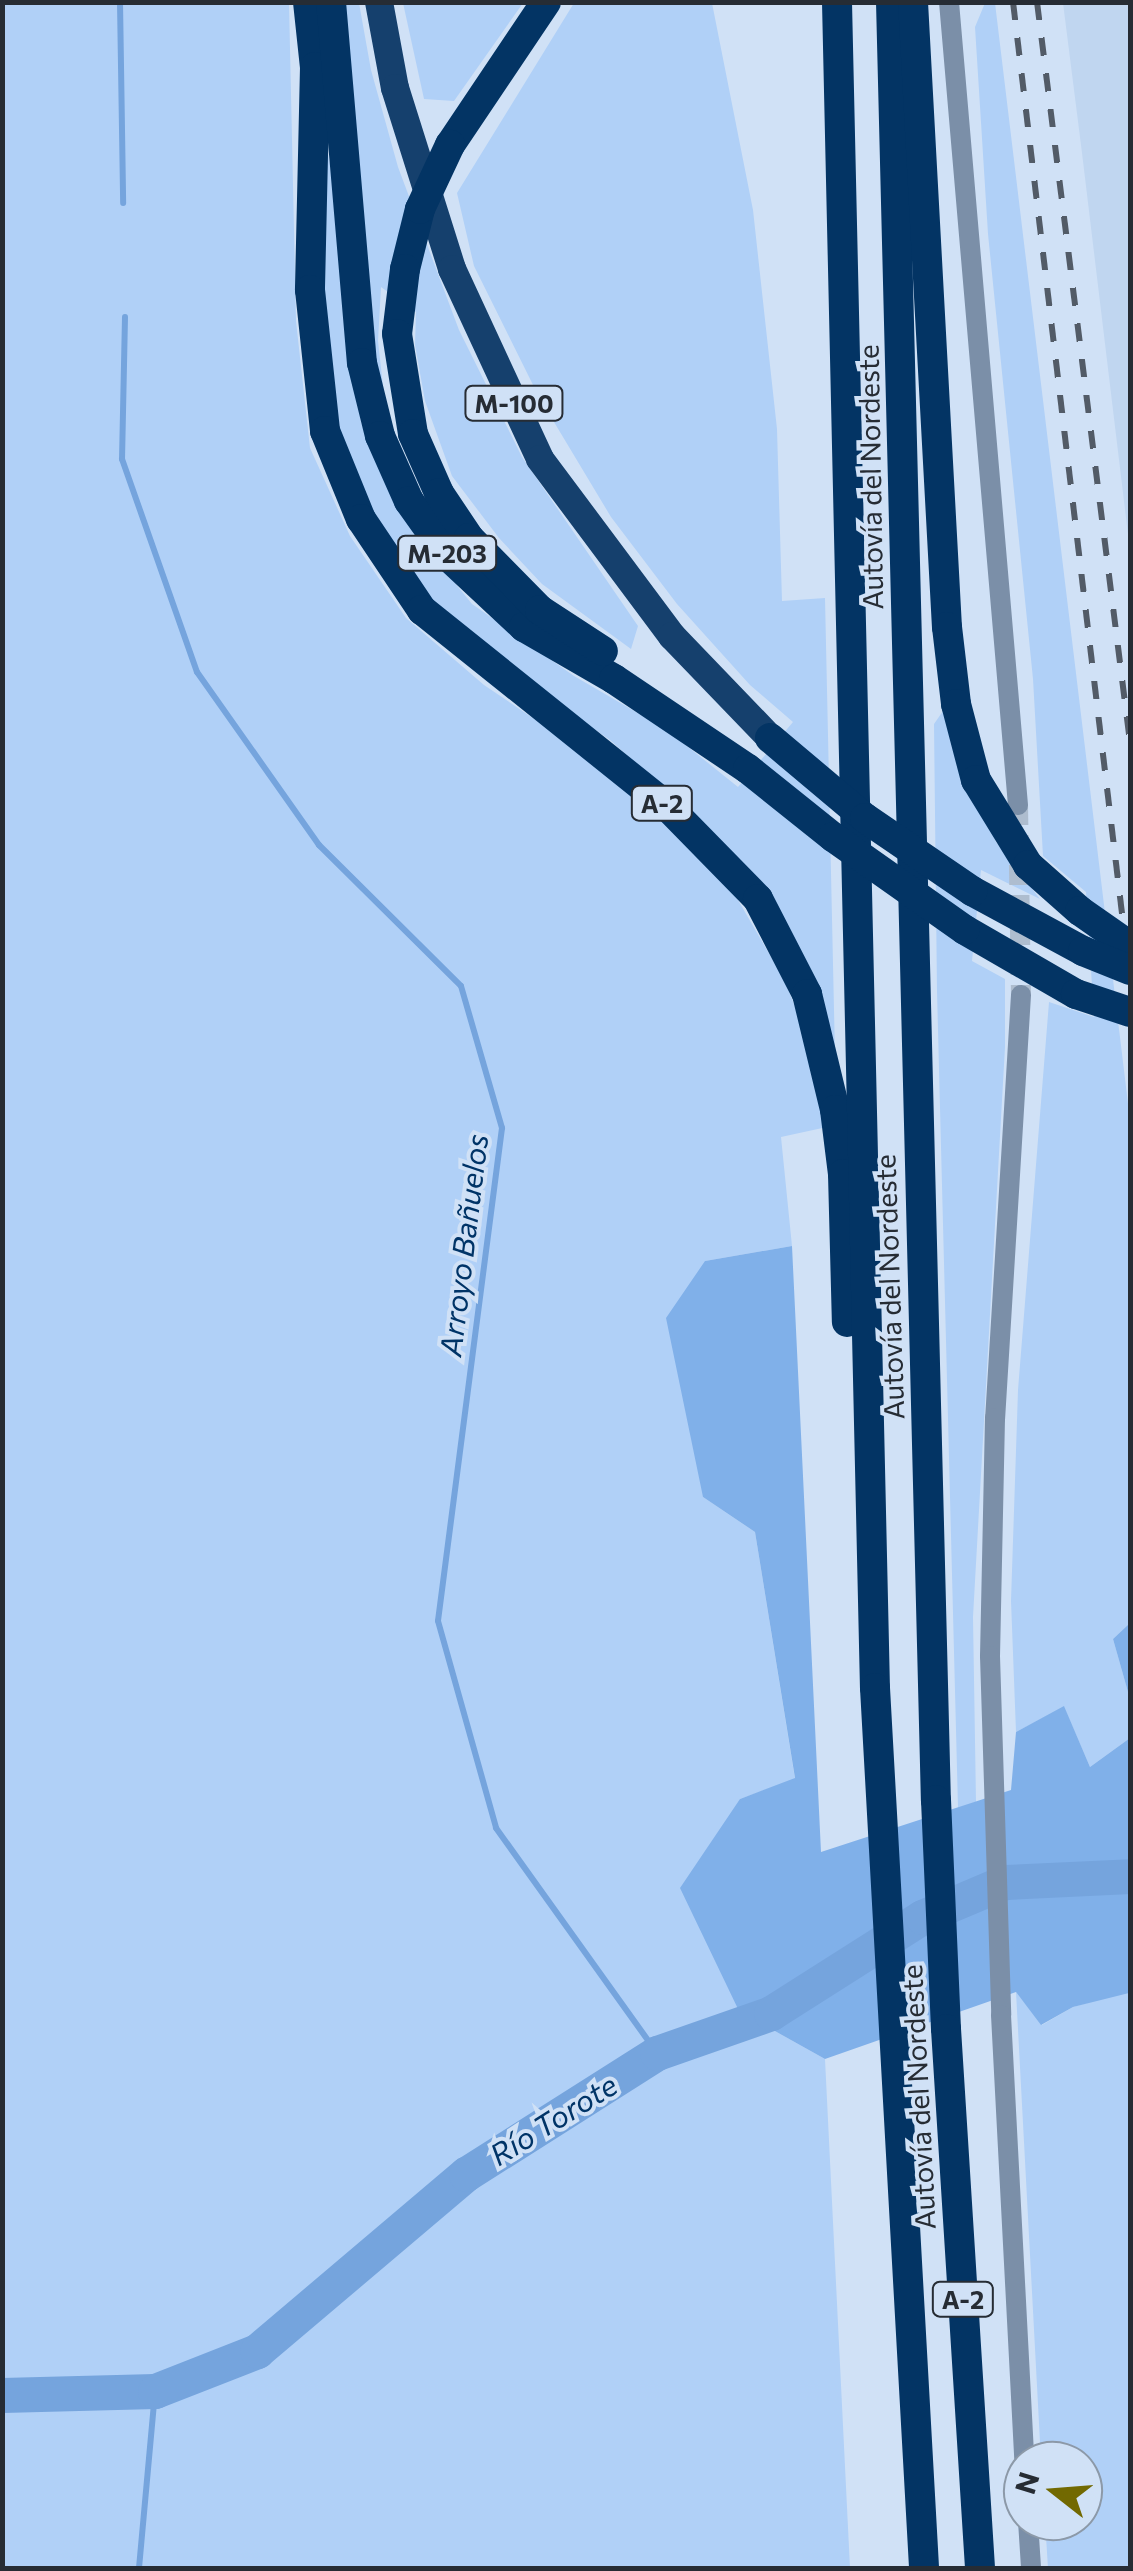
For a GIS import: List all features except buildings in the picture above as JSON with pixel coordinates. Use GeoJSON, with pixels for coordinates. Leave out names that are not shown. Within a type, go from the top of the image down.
{"type":"FeatureCollection","features":[{"type":"Feature","properties":{"kind":"highway","name":"A-2"},"geometry":{"type":"LineString","coordinates":[[308,2],[314,67],[310,290],[325,431],[360,519],[422,610],[669,808],[758,899],[807,994],[835,1110],[843,1174],[852,1522],[876,1688]]}},
{"type":"Feature","properties":{"kind":"highway","name":"M-203"},"geometry":{"type":"LineString","coordinates":[[331,2],[362,362],[380,436],[409,501],[450,557],[524,627],[614,679],[748,769],[833,837],[965,930],[1076,994],[1130,1012]]}},
{"type":"Feature","properties":{"kind":"highway","name":"M-100"},"geometry":{"type":"LineString","coordinates":[[379,2],[396,88],[452,270],[540,459],[672,636],[770,738],[865,818],[972,890],[1083,951],[1130,970]]}},
{"type":"Feature","properties":{"kind":"highway"},"geometry":{"type":"LineString","coordinates":[[546,2],[450,145],[420,209],[405,269],[398,334],[414,434],[439,492],[468,538],[540,610],[680,703],[748,769]]}},
{"type":"Feature","properties":{"kind":"highway","name":"Autovía del Nordeste"},"geometry":{"type":"LineString","coordinates":[[837,2],[876,1688],[924,2568]]}},
{"type":"Feature","properties":{"kind":"highway","name":"Autovía del Nordeste"},"geometry":{"type":"LineString","coordinates":[[890,2],[936,1800],[946,2029],[980,2568]]}},
{"type":"Feature","properties":{"kind":"highway"},"geometry":{"type":"LineString","coordinates":[[913,2],[947,627],[956,704],[976,780],[1028,866],[1080,911],[1130,946]]}},
{"type":"Feature","properties":{"kind":"street"},"geometry":{"type":"LineString","coordinates":[[949,2],[1018,805]]}},
{"type":"Feature","properties":{"kind":"street"},"geometry":{"type":"LineString","coordinates":[[1021,995],[995,1418],[992,1785],[1023,2441]]}},
{"type":"Feature","properties":{"kind":"street"},"geometry":{"type":"LineString","coordinates":[[1029,2541],[1031,2568]]}},
{"type":"Feature","properties":{"kind":"shaded area"},"geometry":{"type":"Polygon","coordinates":[[[403,2],[523,3],[454,101],[424,99],[403,2]]]}},
{"type":"Feature","properties":{"kind":"shaded area"},"geometry":{"type":"Polygon","coordinates":[[[2,3],[289,3],[296,321],[310,448],[350,536],[406,618],[484,685],[608,769],[724,876],[785,981],[814,1056],[827,1127],[781,1137],[792,1246],[705,1261],[703,1497],[755,1532],[795,1779],[740,1799],[739,2011],[825,2059],[850,2568],[3,2568],[2,3]]]}},
{"type":"Feature","properties":{"kind":"shaded area"},"geometry":{"type":"Polygon","coordinates":[[[343,3],[359,3],[371,70],[398,167],[459,330],[522,457],[638,626],[631,649],[542,584],[499,538],[452,476],[425,401],[415,345],[416,312],[381,287],[378,341],[385,404],[372,369],[343,3]]]}},
{"type":"Feature","properties":{"kind":"shaded area"},"geometry":{"type":"Polygon","coordinates":[[[574,3],[712,3],[753,210],[777,429],[782,601],[825,598],[835,1055],[697,818],[610,740],[500,664],[435,607],[356,496],[329,410],[321,272],[320,111],[334,186],[344,323],[361,422],[382,474],[420,540],[472,604],[574,676],[667,730],[738,787],[793,722],[750,685],[677,604],[611,517],[539,397],[474,266],[457,193],[574,3]]]}},
{"type":"Feature","properties":{"kind":"shaded area"},"geometry":{"type":"Polygon","coordinates":[[[985,3],[995,3],[1130,1120],[1130,1623],[1113,1639],[1130,1699],[1130,1738],[1090,1767],[1064,1707],[1016,1732],[1011,1601],[1018,1390],[1049,1002],[1094,1017],[1086,892],[1043,856],[1033,679],[988,234],[975,27],[985,3]]]}},
{"type":"Feature","properties":{"kind":"shaded area"},"geometry":{"type":"Polygon","coordinates":[[[1063,3],[1130,3],[1130,551],[1082,153],[1063,3]]]}},
{"type":"Feature","properties":{"kind":"shaded area"},"geometry":{"type":"Polygon","coordinates":[[[943,711],[996,842],[1040,899],[981,870],[972,961],[1005,979],[1005,1047],[973,1617],[976,1802],[958,1808],[937,991],[934,724],[943,711]]]}},
{"type":"Feature","properties":{"kind":"shaded area"},"geometry":{"type":"Polygon","coordinates":[[[792,1246],[821,1852],[1011,1790],[1016,1732],[1064,1706],[1090,1767],[1130,1738],[1129,1993],[1073,2007],[1041,2025],[1016,1992],[825,2059],[739,2011],[680,1888],[740,1799],[795,1778],[755,1532],[703,1497],[666,1318],[705,1261],[792,1246]]]}},
{"type":"Feature","properties":{"kind":"shaded area"},"geometry":{"type":"Polygon","coordinates":[[[1130,1623],[1130,1699],[1113,1639],[1130,1623]]]}},
{"type":"Feature","properties":{"kind":"shaded area"},"geometry":{"type":"Polygon","coordinates":[[[1130,1991],[1130,2568],[1048,2568],[1046,2541],[1103,2541],[1103,2441],[1040,2441],[1016,1992],[1042,2025],[1073,2007],[1130,1991]]]}},
{"type":"Feature","properties":{"kind":"waterway","name":"Arroyo Bañuelos"},"geometry":{"type":"LineString","coordinates":[[120,2],[123,203]]}},
{"type":"Feature","properties":{"kind":"waterway","name":"Arroyo Bañuelos"},"geometry":{"type":"LineString","coordinates":[[125,317],[122,459],[197,672],[319,845],[461,986],[502,1128],[438,1621],[496,1828],[657,2053]]}},
{"type":"Feature","properties":{"kind":"waterway","name":"Río Torote"},"geometry":{"type":"LineString","coordinates":[[2,2395],[155,2391],[257,2351],[466,2174],[657,2053],[771,2013],[922,1917],[1005,1882],[1130,1876]]}},
{"type":"Feature","properties":{"kind":"waterway"},"geometry":{"type":"LineString","coordinates":[[139,2568],[155,2391]]}},
{"type":"Feature","properties":{"kind":"tunnel"},"geometry":{"type":"LineString","coordinates":[[1018,805],[1021,995]]}},
{"type":"Feature","properties":{"kind":"railway"},"geometry":{"type":"LineString","coordinates":[[1013,2],[1130,981]]}},
{"type":"Feature","properties":{"kind":"railway"},"geometry":{"type":"LineString","coordinates":[[1037,2],[1130,742]]}}]}
